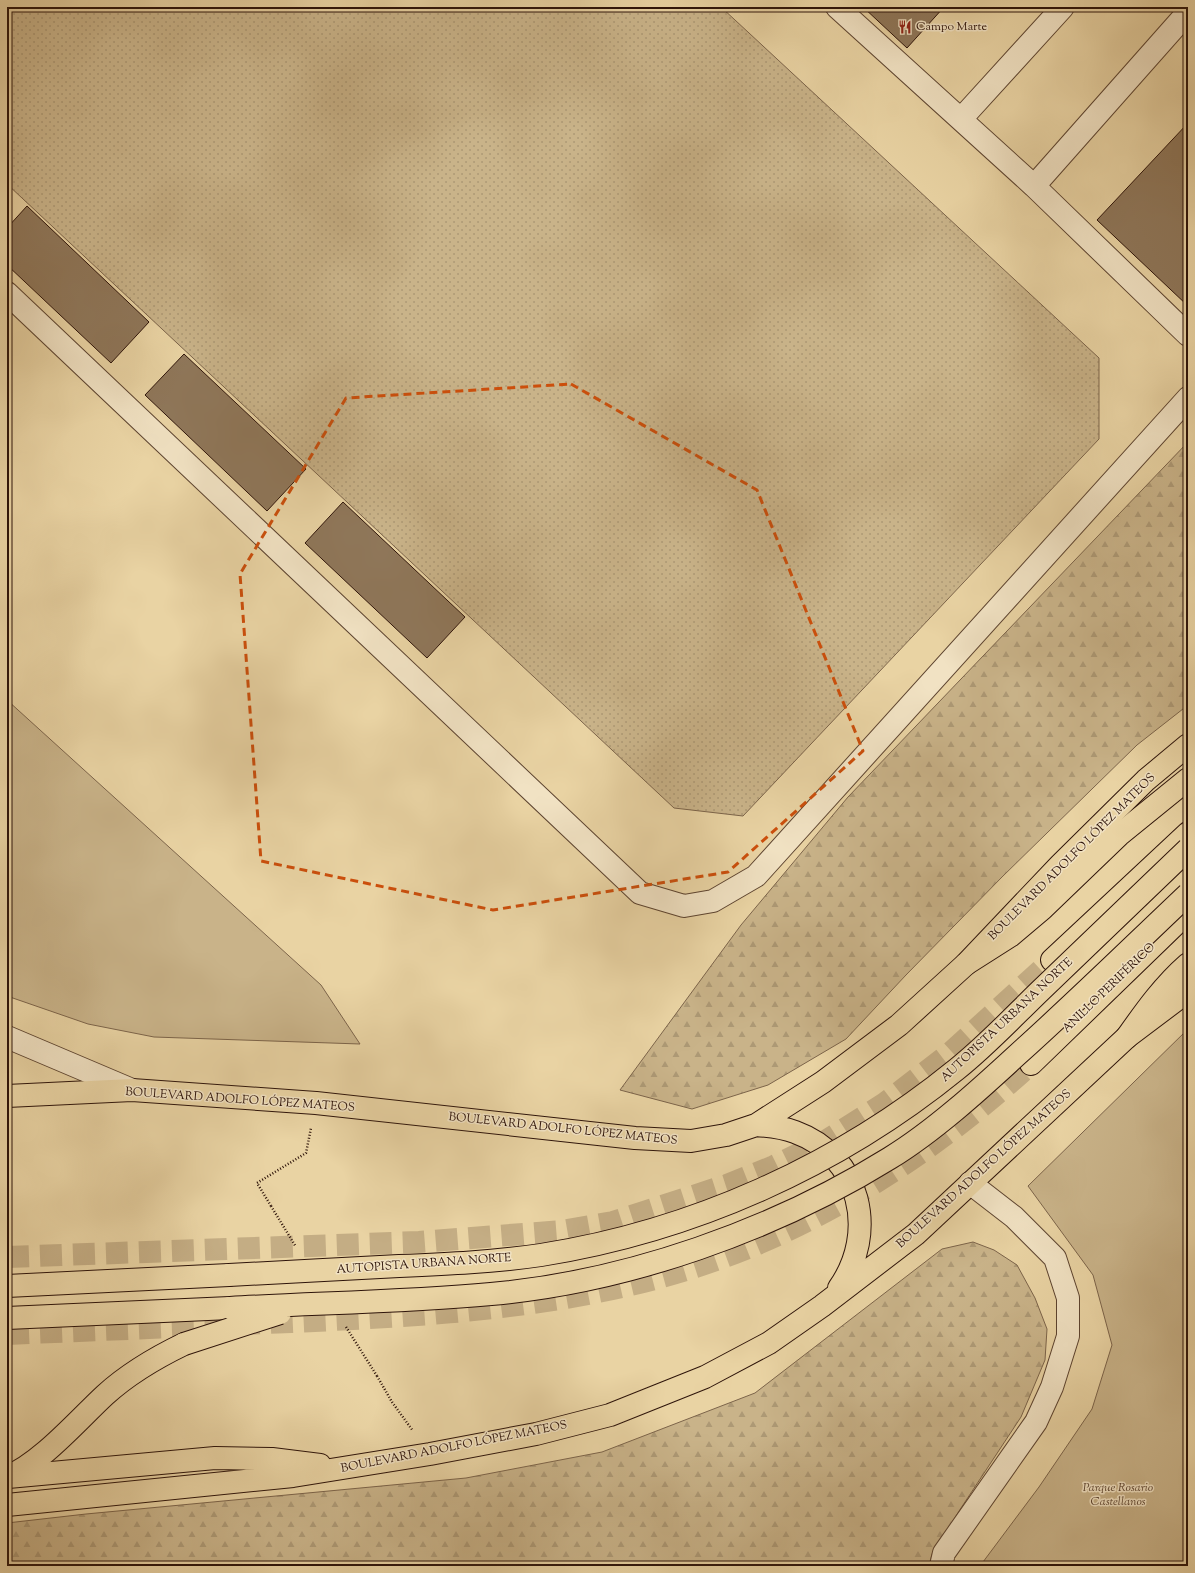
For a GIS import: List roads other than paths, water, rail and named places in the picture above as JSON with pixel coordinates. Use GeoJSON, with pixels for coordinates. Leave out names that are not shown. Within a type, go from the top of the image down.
{"type":"FeatureCollection","features":[{"type":"Feature","properties":{"kind":"main road","name":"BOULEVARD ADOLFO LÓPEZ MATEOS"},"geometry":{"type":"LineString","coordinates":[[7,1096],[132,1090],[316,1104],[635,1138],[691,1141],[726,1136],[756,1126],[823,1082],[899,1025],[966,964],[1060,865],[1146,780],[1188,745]]}},
{"type":"Feature","properties":{"kind":"main road"},"geometry":{"type":"LineString","coordinates":[[966,964],[1010,936],[1042,909],[1071,879],[1119,835],[1188,779]]}},
{"type":"Feature","properties":{"kind":"main road"},"geometry":{"type":"LineString","coordinates":[[1052,960],[1188,833]]}},
{"type":"Feature","properties":{"kind":"main road","name":"AUTOPISTA URBANA NORTE"},"geometry":{"type":"LineString","coordinates":[[7,1286],[488,1262],[612,1241],[658,1229],[730,1203],[800,1171],[850,1144],[908,1106],[959,1068],[1188,849]]}},
{"type":"Feature","properties":{"kind":"main road"},"geometry":{"type":"LineString","coordinates":[[7,1318],[492,1294],[558,1285],[654,1263],[735,1236],[807,1204],[892,1158],[981,1088],[1188,894]]}},
{"type":"Feature","properties":{"kind":"main road","name":"ANILLO PERIFÉRICO"},"geometry":{"type":"LineString","coordinates":[[1031,1064],[1188,912]]}},
{"type":"Feature","properties":{"kind":"main road"},"geometry":{"type":"LineString","coordinates":[[1127,1036],[1150,1004],[1176,974],[1188,964]]}},
{"type":"Feature","properties":{"kind":"main road","name":"BOULEVARD ADOLFO LÓPEZ MATEOS"},"geometry":{"type":"LineString","coordinates":[[7,1505],[293,1476],[430,1454],[536,1434],[610,1415],[705,1377],[769,1343],[822,1306],[916,1234],[1127,1036],[1188,991]]}},
{"type":"Feature","properties":{"kind":"main road"},"geometry":{"type":"LineString","coordinates":[[756,1126],[776,1126],[813,1140],[828,1152],[841,1167],[852,1184],[858,1202],[861,1221],[860,1240],[855,1259],[847,1277],[840,1287],[822,1306]]}},
{"type":"Feature","properties":{"kind":"main road"},"geometry":{"type":"LineString","coordinates":[[8,1477],[52,1446],[126,1377],[154,1359],[184,1344],[306,1304]]}},
{"type":"Feature","properties":{"kind":"main road"},"geometry":{"type":"LineString","coordinates":[[8,1477],[216,1458],[272,1459],[351,1467]]}},
{"type":"Feature","properties":{"kind":"street"},"geometry":{"type":"LineString","coordinates":[[837,7],[1034,186],[1188,335]]}},
{"type":"Feature","properties":{"kind":"street"},"geometry":{"type":"LineString","coordinates":[[961,119],[1063,7]]}},
{"type":"Feature","properties":{"kind":"street"},"geometry":{"type":"LineString","coordinates":[[1034,186],[1188,12]]}},
{"type":"Feature","properties":{"kind":"street"},"geometry":{"type":"LineString","coordinates":[[7,293],[640,893],[684,906],[713,901],[756,876],[1188,398]]}},
{"type":"Feature","properties":{"kind":"street"},"geometry":{"type":"LineString","coordinates":[[7,1037],[132,1090]]}},
{"type":"Feature","properties":{"kind":"street"},"geometry":{"type":"LineString","coordinates":[[941,1566],[944,1553],[1036,1422],[1052,1387],[1068,1336],[1068,1298],[1055,1258],[1014,1218],[970,1183]]}},
{"type":"Feature","properties":{"kind":"tunnel"},"geometry":{"type":"LineString","coordinates":[[7,1257],[419,1242],[562,1231],[613,1222],[727,1185],[772,1167],[827,1140],[885,1103],[949,1054],[1052,960]]}},
{"type":"Feature","properties":{"kind":"tunnel"},"geometry":{"type":"LineString","coordinates":[[7,1334],[341,1320],[441,1313],[540,1302],[589,1294],[638,1283],[686,1270],[734,1253],[781,1234],[826,1211],[870,1186],[912,1159],[953,1129],[1031,1064]]}},
{"type":"Feature","properties":{"kind":"place","name":"Campo Marte"},"geometry":{"type":"Point","coordinates":[905,27]}},
{"type":"Feature","properties":{"kind":"park label","name":"Parque Rosario Castellanos"},"geometry":{"type":"Point","coordinates":[1118,1495]}}]}
